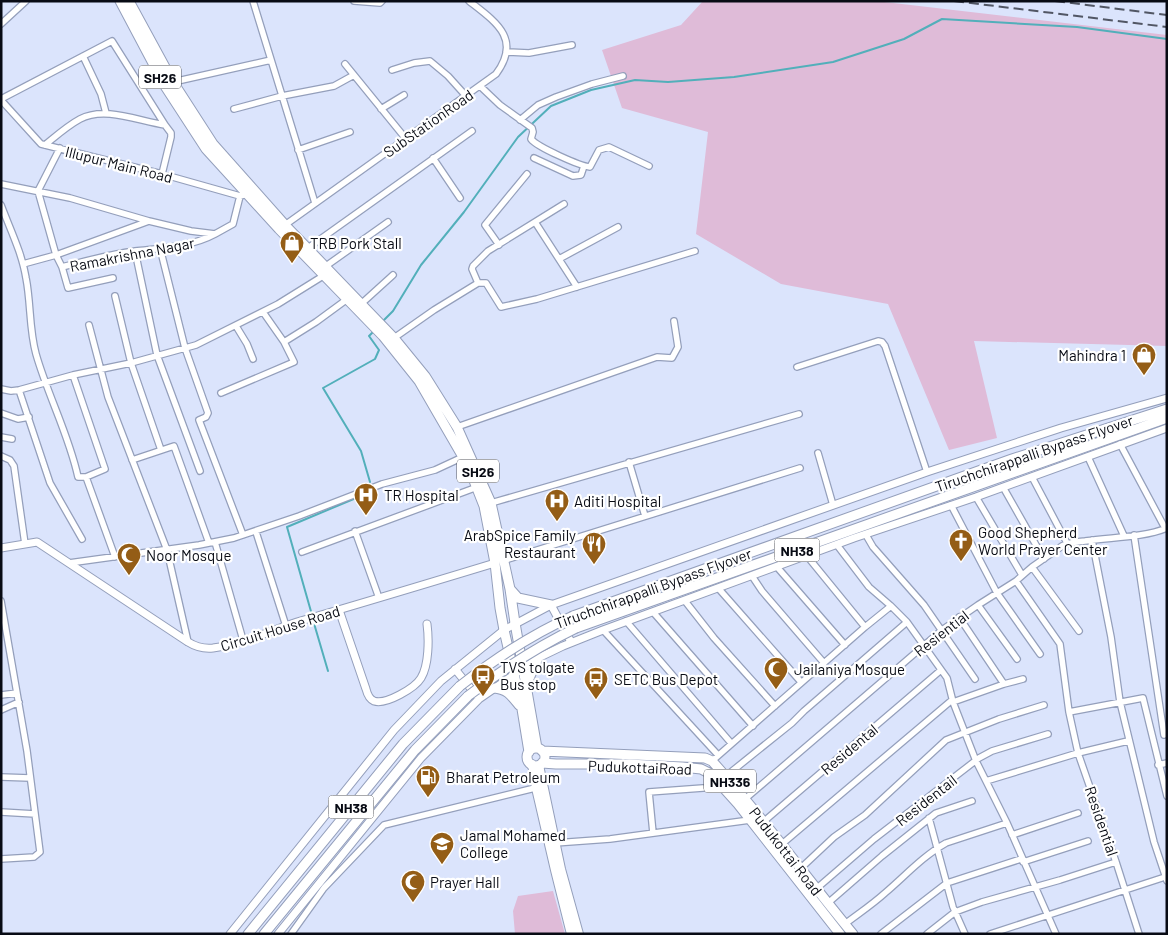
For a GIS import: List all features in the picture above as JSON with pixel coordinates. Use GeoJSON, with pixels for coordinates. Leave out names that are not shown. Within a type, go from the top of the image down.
{"type":"FeatureCollection","features":[{"type":"Feature","properties":{"kind":"main road","name":"SH26"},"geometry":{"type":"LineString","coordinates":[[120,1],[165,86],[206,149],[346,300],[361,310]]}},
{"type":"Feature","properties":{"kind":"main road","name":"SH26"},"geometry":{"type":"LineString","coordinates":[[129,1],[173,82],[247,193],[285,224],[326,266],[361,310],[425,376],[457,427],[480,485],[500,562],[510,589],[515,623]]}},
{"type":"Feature","properties":{"kind":"main road","name":"SH26"},"geometry":{"type":"LineString","coordinates":[[388,338],[419,381],[492,503],[500,562],[500,608],[504,630]]}},
{"type":"Feature","properties":{"kind":"main road","name":"Tiruchchirappalli Bypass Flyover"},"geometry":{"type":"LineString","coordinates":[[248,934],[403,744],[460,686],[492,661],[534,634],[573,616],[1012,458],[1167,409]]}},
{"type":"Feature","properties":{"kind":"main road","name":"Tiruchchirappalli Bypass Flyover"},"geometry":{"type":"LineString","coordinates":[[264,934],[415,750],[468,696],[498,672],[540,646],[576,628],[1167,418]]}},
{"type":"Feature","properties":{"kind":"main road"},"geometry":{"type":"LineString","coordinates":[[510,589],[518,598],[551,605]]}},
{"type":"Feature","properties":{"kind":"main road"},"geometry":{"type":"LineString","coordinates":[[515,623],[527,685],[529,727]]}},
{"type":"Feature","properties":{"kind":"main road"},"geometry":{"type":"LineString","coordinates":[[504,630],[522,709],[536,750],[545,758],[537,764]]}},
{"type":"Feature","properties":{"kind":"main road"},"geometry":{"type":"LineString","coordinates":[[527,685],[538,658]]}},
{"type":"Feature","properties":{"kind":"main road"},"geometry":{"type":"LineString","coordinates":[[494,688],[503,688],[510,692],[522,709]]}},
{"type":"Feature","properties":{"kind":"main road"},"geometry":{"type":"LineString","coordinates":[[536,750],[528,759],[537,764]]}},
{"type":"Feature","properties":{"kind":"main road","name":"NH336"},"geometry":{"type":"LineString","coordinates":[[536,750],[715,758]]}},
{"type":"Feature","properties":{"kind":"main road","name":"Pudukottai Road"},"geometry":{"type":"LineString","coordinates":[[715,758],[726,776],[745,799],[756,823],[782,844],[853,934]]}},
{"type":"Feature","properties":{"kind":"main road"},"geometry":{"type":"LineString","coordinates":[[537,764],[539,787],[571,934]]}},
{"type":"Feature","properties":{"kind":"main road","name":"PudukottaiRoad"},"geometry":{"type":"LineString","coordinates":[[537,764],[628,764],[701,769],[711,774],[756,823],[840,934]]}},
{"type":"Feature","properties":{"kind":"main road"},"geometry":{"type":"LineString","coordinates":[[539,787],[555,843],[558,870],[579,934]]}},
{"type":"Feature","properties":{"kind":"street"},"geometry":{"type":"LineString","coordinates":[[1,24],[26,1]]}},
{"type":"Feature","properties":{"kind":"street"},"geometry":{"type":"LineString","coordinates":[[253,1],[315,203]]}},
{"type":"Feature","properties":{"kind":"street"},"geometry":{"type":"LineString","coordinates":[[354,1],[380,4],[382,1]]}},
{"type":"Feature","properties":{"kind":"street"},"geometry":{"type":"LineString","coordinates":[[469,1],[493,20],[504,33],[506,52],[529,54],[572,44]]}},
{"type":"Feature","properties":{"kind":"street"},"geometry":{"type":"LineString","coordinates":[[1,99],[112,41],[164,125],[171,133],[162,174]]}},
{"type":"Feature","properties":{"kind":"street","name":"SubStationRoad"},"geometry":{"type":"LineString","coordinates":[[285,224],[496,74],[505,59],[506,52]]}},
{"type":"Feature","properties":{"kind":"street"},"geometry":{"type":"LineString","coordinates":[[83,56],[101,94],[106,113]]}},
{"type":"Feature","properties":{"kind":"street"},"geometry":{"type":"LineString","coordinates":[[173,82],[271,60]]}},
{"type":"Feature","properties":{"kind":"street"},"geometry":{"type":"LineString","coordinates":[[392,70],[414,62],[430,61],[448,76],[466,96]]}},
{"type":"Feature","properties":{"kind":"street"},"geometry":{"type":"LineString","coordinates":[[345,64],[406,139]]}},
{"type":"Feature","properties":{"kind":"street"},"geometry":{"type":"LineString","coordinates":[[234,109],[282,96],[334,86],[354,75]]}},
{"type":"Feature","properties":{"kind":"street"},"geometry":{"type":"LineString","coordinates":[[522,121],[538,105],[592,84],[623,76]]}},
{"type":"Feature","properties":{"kind":"street"},"geometry":{"type":"LineString","coordinates":[[480,86],[500,105],[532,128],[531,139],[534,143],[552,153],[590,167],[599,150],[609,148],[649,166]]}},
{"type":"Feature","properties":{"kind":"street"},"geometry":{"type":"LineString","coordinates":[[381,108],[404,95]]}},
{"type":"Feature","properties":{"kind":"street","name":"Illupur Main Road"},"geometry":{"type":"LineString","coordinates":[[1,99],[41,144],[247,193]]}},
{"type":"Feature","properties":{"kind":"street"},"geometry":{"type":"LineString","coordinates":[[45,145],[81,118],[106,113],[164,125]]}},
{"type":"Feature","properties":{"kind":"street"},"geometry":{"type":"LineString","coordinates":[[308,248],[472,130]]}},
{"type":"Feature","properties":{"kind":"street"},"geometry":{"type":"LineString","coordinates":[[298,150],[350,132]]}},
{"type":"Feature","properties":{"kind":"street"},"geometry":{"type":"LineString","coordinates":[[1,184],[38,191],[60,148]]}},
{"type":"Feature","properties":{"kind":"street"},"geometry":{"type":"LineString","coordinates":[[433,158],[460,198]]}},
{"type":"Feature","properties":{"kind":"street"},"geometry":{"type":"LineString","coordinates":[[534,158],[573,176],[580,175],[584,166]]}},
{"type":"Feature","properties":{"kind":"street"},"geometry":{"type":"LineString","coordinates":[[499,245],[485,225],[527,174]]}},
{"type":"Feature","properties":{"kind":"street","name":"Ramakrishna Nagar"},"geometry":{"type":"LineString","coordinates":[[38,191],[149,221],[191,231],[214,234]]}},
{"type":"Feature","properties":{"kind":"street","name":"Ramakrishna Nagar"},"geometry":{"type":"LineString","coordinates":[[38,191],[56,255],[62,267],[135,251],[205,239],[234,224],[247,193]]}},
{"type":"Feature","properties":{"kind":"street"},"geometry":{"type":"LineString","coordinates":[[478,283],[472,266],[488,251],[564,204]]}},
{"type":"Feature","properties":{"kind":"street"},"geometry":{"type":"LineString","coordinates":[[1,205],[23,264],[36,353],[74,458],[78,478],[105,470],[73,375]]}},
{"type":"Feature","properties":{"kind":"street","name":"Ramakrishna Nagar"},"geometry":{"type":"LineString","coordinates":[[23,264],[56,255],[149,221]]}},
{"type":"Feature","properties":{"kind":"street"},"geometry":{"type":"LineString","coordinates":[[326,266],[388,222]]}},
{"type":"Feature","properties":{"kind":"street"},"geometry":{"type":"LineString","coordinates":[[535,222],[577,287]]}},
{"type":"Feature","properties":{"kind":"street"},"geometry":{"type":"LineString","coordinates":[[559,259],[618,227]]}},
{"type":"Feature","properties":{"kind":"street"},"geometry":{"type":"LineString","coordinates":[[160,248],[185,348],[208,413],[206,417],[199,420],[243,535]]}},
{"type":"Feature","properties":{"kind":"street"},"geometry":{"type":"LineString","coordinates":[[135,251],[157,355],[200,471]]}},
{"type":"Feature","properties":{"kind":"street"},"geometry":{"type":"LineString","coordinates":[[388,338],[478,283],[486,283],[489,286],[501,307],[577,287],[694,251]]}},
{"type":"Feature","properties":{"kind":"street"},"geometry":{"type":"LineString","coordinates":[[62,267],[68,288],[113,278]]}},
{"type":"Feature","properties":{"kind":"street"},"geometry":{"type":"LineString","coordinates":[[361,310],[393,275]]}},
{"type":"Feature","properties":{"kind":"street"},"geometry":{"type":"LineString","coordinates":[[1,389],[19,390],[185,348],[216,336],[263,312],[323,276]]}},
{"type":"Feature","properties":{"kind":"street"},"geometry":{"type":"LineString","coordinates":[[115,296],[131,363],[161,450]]}},
{"type":"Feature","properties":{"kind":"street"},"geometry":{"type":"LineString","coordinates":[[284,342],[346,300]]}},
{"type":"Feature","properties":{"kind":"street"},"geometry":{"type":"LineString","coordinates":[[221,393],[294,362],[284,342],[263,312]]}},
{"type":"Feature","properties":{"kind":"street"},"geometry":{"type":"LineString","coordinates":[[457,427],[657,357],[672,358],[678,347],[674,321]]}},
{"type":"Feature","properties":{"kind":"street"},"geometry":{"type":"LineString","coordinates":[[89,325],[108,398],[167,550],[188,642]]}},
{"type":"Feature","properties":{"kind":"street"},"geometry":{"type":"LineString","coordinates":[[236,326],[247,344],[253,359]]}},
{"type":"Feature","properties":{"kind":"street"},"geometry":{"type":"LineString","coordinates":[[797,367],[878,341],[882,342],[898,380],[927,472]]}},
{"type":"Feature","properties":{"kind":"street"},"geometry":{"type":"LineString","coordinates":[[19,390],[50,483],[82,539]]}},
{"type":"Feature","properties":{"kind":"street"},"geometry":{"type":"LineString","coordinates":[[230,934],[394,730],[455,669],[515,623],[551,605],[927,472],[1061,428],[1167,398]]}},
{"type":"Feature","properties":{"kind":"street"},"geometry":{"type":"LineString","coordinates":[[1,413],[18,419],[29,417]]}},
{"type":"Feature","properties":{"kind":"street"},"geometry":{"type":"LineString","coordinates":[[492,503],[799,414]]}},
{"type":"Feature","properties":{"kind":"street"},"geometry":{"type":"LineString","coordinates":[[278,934],[421,758],[479,699],[538,658],[571,642],[626,621],[1167,428]]}},
{"type":"Feature","properties":{"kind":"street"},"geometry":{"type":"LineString","coordinates":[[1,437],[12,439]]}},
{"type":"Feature","properties":{"kind":"street"},"geometry":{"type":"LineString","coordinates":[[1120,444],[1166,528]]}},
{"type":"Feature","properties":{"kind":"street"},"geometry":{"type":"LineString","coordinates":[[132,460],[174,446],[212,543],[243,640]]}},
{"type":"Feature","properties":{"kind":"street"},"geometry":{"type":"LineString","coordinates":[[818,453],[833,505]]}},
{"type":"Feature","properties":{"kind":"street"},"geometry":{"type":"LineString","coordinates":[[1,456],[10,460],[14,466],[25,544]]}},
{"type":"Feature","properties":{"kind":"street"},"geometry":{"type":"LineString","coordinates":[[69,563],[212,543],[256,532],[382,484],[435,470],[463,457]]}},
{"type":"Feature","properties":{"kind":"street"},"geometry":{"type":"LineString","coordinates":[[1088,457],[1124,536]]}},
{"type":"Feature","properties":{"kind":"street"},"geometry":{"type":"LineString","coordinates":[[629,462],[645,516]]}},
{"type":"Feature","properties":{"kind":"street"},"geometry":{"type":"LineString","coordinates":[[500,562],[800,468]]}},
{"type":"Feature","properties":{"kind":"street"},"geometry":{"type":"LineString","coordinates":[[86,477],[115,557]]}},
{"type":"Feature","properties":{"kind":"street"},"geometry":{"type":"LineString","coordinates":[[1032,477],[1067,544]]}},
{"type":"Feature","properties":{"kind":"street"},"geometry":{"type":"LineString","coordinates":[[302,552],[480,485]]}},
{"type":"Feature","properties":{"kind":"street"},"geometry":{"type":"LineString","coordinates":[[1003,487],[1044,559]]}},
{"type":"Feature","properties":{"kind":"street"},"geometry":{"type":"LineString","coordinates":[[976,497],[1022,576]]}},
{"type":"Feature","properties":{"kind":"street"},"geometry":{"type":"LineString","coordinates":[[952,505],[997,593],[1040,654]]}},
{"type":"Feature","properties":{"kind":"street","name":"Resiential"},"geometry":{"type":"LineString","coordinates":[[745,799],[942,630],[1016,581],[1032,567],[1067,544],[1156,532],[1166,528]]}},
{"type":"Feature","properties":{"kind":"street"},"geometry":{"type":"LineString","coordinates":[[355,531],[379,598]]}},
{"type":"Feature","properties":{"kind":"street"},"geometry":{"type":"LineString","coordinates":[[256,532],[286,626]]}},
{"type":"Feature","properties":{"kind":"street"},"geometry":{"type":"LineString","coordinates":[[866,535],[873,547],[924,605],[975,679]]}},
{"type":"Feature","properties":{"kind":"street"},"geometry":{"type":"LineString","coordinates":[[1134,535],[1164,708],[1164,735]]}},
{"type":"Feature","properties":{"kind":"street"},"geometry":{"type":"LineString","coordinates":[[990,934],[1125,890],[1166,879],[1154,842],[1128,741],[1092,540]]}},
{"type":"Feature","properties":{"kind":"street","name":"Circuit House Road"},"geometry":{"type":"LineString","coordinates":[[1,548],[37,542],[188,642],[196,647],[204,648],[226,646],[317,616],[500,562]]}},
{"type":"Feature","properties":{"kind":"street"},"geometry":{"type":"LineString","coordinates":[[837,545],[869,587],[907,622],[946,678],[952,701],[976,761],[1007,823],[1022,861],[1056,934]]}},
{"type":"Feature","properties":{"kind":"street"},"geometry":{"type":"LineString","coordinates":[[807,556],[865,626]]}},
{"type":"Feature","properties":{"kind":"street"},"geometry":{"type":"LineString","coordinates":[[777,567],[845,645]]}},
{"type":"Feature","properties":{"kind":"street"},"geometry":{"type":"LineString","coordinates":[[1032,567],[1079,631]]}},
{"type":"Feature","properties":{"kind":"street"},"geometry":{"type":"LineString","coordinates":[[752,576],[762,591],[824,663]]}},
{"type":"Feature","properties":{"kind":"street","name":"Residential"},"geometry":{"type":"LineString","coordinates":[[927,934],[956,912],[982,902],[1116,862],[1078,753],[1069,712],[1060,644],[1016,581]]}},
{"type":"Feature","properties":{"kind":"street"},"geometry":{"type":"LineString","coordinates":[[719,589],[801,682]]}},
{"type":"Feature","properties":{"kind":"street"},"geometry":{"type":"LineString","coordinates":[[1,601],[19,702],[40,852],[38,856],[34,857],[1,859]]}},
{"type":"Feature","properties":{"kind":"street"},"geometry":{"type":"LineString","coordinates":[[684,601],[714,638],[775,706]]}},
{"type":"Feature","properties":{"kind":"street"},"geometry":{"type":"LineString","coordinates":[[551,605],[571,642]]}},
{"type":"Feature","properties":{"kind":"street"},"geometry":{"type":"LineString","coordinates":[[978,605],[1017,659]]}},
{"type":"Feature","properties":{"kind":"street"},"geometry":{"type":"LineString","coordinates":[[604,630],[715,758],[865,626],[891,606]]}},
{"type":"Feature","properties":{"kind":"street"},"geometry":{"type":"LineString","coordinates":[[338,610],[369,698],[374,701],[402,694],[420,680],[424,672],[429,637],[427,624]]}},
{"type":"Feature","properties":{"kind":"street"},"geometry":{"type":"LineString","coordinates":[[653,612],[753,726]]}},
{"type":"Feature","properties":{"kind":"street"},"geometry":{"type":"LineString","coordinates":[[959,617],[1004,684]]}},
{"type":"Feature","properties":{"kind":"street"},"geometry":{"type":"LineString","coordinates":[[626,621],[731,743]]}},
{"type":"Feature","properties":{"kind":"street"},"geometry":{"type":"LineString","coordinates":[[726,776],[792,723],[811,704],[907,622]]}},
{"type":"Feature","properties":{"kind":"street"},"geometry":{"type":"LineString","coordinates":[[455,669],[479,699]]}},
{"type":"Feature","properties":{"kind":"street","name":"Residental"},"geometry":{"type":"LineString","coordinates":[[756,823],[941,670]]}},
{"type":"Feature","properties":{"kind":"street"},"geometry":{"type":"LineString","coordinates":[[782,844],[952,701],[1023,679]]}},
{"type":"Feature","properties":{"kind":"street"},"geometry":{"type":"LineString","coordinates":[[1,695],[17,693]]}},
{"type":"Feature","properties":{"kind":"street"},"geometry":{"type":"LineString","coordinates":[[1069,712],[1143,698],[1167,796]]}},
{"type":"Feature","properties":{"kind":"street"},"geometry":{"type":"LineString","coordinates":[[1,710],[19,702]]}},
{"type":"Feature","properties":{"kind":"street"},"geometry":{"type":"LineString","coordinates":[[801,868],[834,837],[864,815],[946,740],[1044,705]]}},
{"type":"Feature","properties":{"kind":"street","name":"Residentail"},"geometry":{"type":"LineString","coordinates":[[816,889],[874,839],[976,761],[992,751],[1048,734]]}},
{"type":"Feature","properties":{"kind":"street"},"geometry":{"type":"LineString","coordinates":[[986,781],[1078,753],[1128,741]]}},
{"type":"Feature","properties":{"kind":"street"},"geometry":{"type":"LineString","coordinates":[[1158,765],[1167,763]]}},
{"type":"Feature","properties":{"kind":"street"},"geometry":{"type":"LineString","coordinates":[[1,777],[30,778]]}},
{"type":"Feature","properties":{"kind":"street"},"geometry":{"type":"LineString","coordinates":[[291,934],[324,888],[384,825],[539,787]]}},
{"type":"Feature","properties":{"kind":"street"},"geometry":{"type":"LineString","coordinates":[[653,833],[649,792],[703,788]]}},
{"type":"Feature","properties":{"kind":"street"},"geometry":{"type":"LineString","coordinates":[[828,903],[936,813],[972,801]]}},
{"type":"Feature","properties":{"kind":"street"},"geometry":{"type":"LineString","coordinates":[[1,812],[34,814]]}},
{"type":"Feature","properties":{"kind":"street"},"geometry":{"type":"LineString","coordinates":[[1012,835],[1078,814]]}},
{"type":"Feature","properties":{"kind":"street"},"geometry":{"type":"LineString","coordinates":[[929,818],[947,883],[965,934]]}},
{"type":"Feature","properties":{"kind":"street"},"geometry":{"type":"LineString","coordinates":[[555,843],[756,823]]}},
{"type":"Feature","properties":{"kind":"street"},"geometry":{"type":"LineString","coordinates":[[845,924],[884,894],[937,848],[946,843],[1007,823]]}},
{"type":"Feature","properties":{"kind":"street"},"geometry":{"type":"LineString","coordinates":[[880,934],[947,883],[1088,841]]}},
{"type":"Feature","properties":{"kind":"street"},"geometry":{"type":"LineString","coordinates":[[1116,862],[1139,934]]}},
{"type":"Feature","properties":{"kind":"shaded area"},"geometry":{"type":"Polygon","coordinates":[[[703,1],[876,1],[1167,35],[1167,346],[974,341],[997,438],[949,450],[888,304],[781,284],[696,234],[708,132],[622,108],[602,50],[681,25],[703,1]]]}},
{"type":"Feature","properties":{"kind":"shaded area"},"geometry":{"type":"Polygon","coordinates":[[[553,891],[565,934],[515,934],[513,911],[518,896],[553,891]]]}},
{"type":"Feature","properties":{"kind":"waterway"},"geometry":{"type":"LineString","coordinates":[[383,321],[393,311],[421,265],[464,212],[518,137],[551,106],[591,90],[635,80],[668,82],[734,77],[833,62],[904,39],[942,19],[1077,27],[1167,39]]}},
{"type":"Feature","properties":{"kind":"waterway"},"geometry":{"type":"LineString","coordinates":[[370,482],[361,451],[323,388],[375,359],[379,350],[369,336],[373,332]]}},
{"type":"Feature","properties":{"kind":"waterway"},"geometry":{"type":"LineString","coordinates":[[312,615],[287,527],[368,493]]}},
{"type":"Feature","properties":{"kind":"waterway"},"geometry":{"type":"LineString","coordinates":[[313,620],[328,671]]}},
{"type":"Feature","properties":{"kind":"railway"},"geometry":{"type":"LineString","coordinates":[[954,1],[1167,27]]}},
{"type":"Feature","properties":{"kind":"railway"},"geometry":{"type":"LineString","coordinates":[[1055,1],[1167,15]]}},
{"type":"Feature","properties":{"kind":"place","name":"TRB Pork Stall"},"geometry":{"type":"Point","coordinates":[292,264]}},
{"type":"Feature","properties":{"kind":"place","name":"Mahindra 1"},"geometry":{"type":"Point","coordinates":[1144,376]}},
{"type":"Feature","properties":{"kind":"place","name":"TR Hospital"},"geometry":{"type":"Point","coordinates":[366,516]}},
{"type":"Feature","properties":{"kind":"place","name":"Aditi Hospital"},"geometry":{"type":"Point","coordinates":[557,522]}},
{"type":"Feature","properties":{"kind":"place","name":"Good Shepherd World Prayer Center"},"geometry":{"type":"Point","coordinates":[961,562]}},
{"type":"Feature","properties":{"kind":"place","name":"ArabSpice Family Restaurant"},"geometry":{"type":"Point","coordinates":[594,565]}},
{"type":"Feature","properties":{"kind":"place","name":"Noor Mosque"},"geometry":{"type":"Point","coordinates":[129,576]}},
{"type":"Feature","properties":{"kind":"place","name":"Jailaniya Mosque"},"geometry":{"type":"Point","coordinates":[776,690]}},
{"type":"Feature","properties":{"kind":"place","name":"TVS tolgate Bus stop"},"geometry":{"type":"Point","coordinates":[483,697]}},
{"type":"Feature","properties":{"kind":"place","name":"SETC Bus Depot"},"geometry":{"type":"Point","coordinates":[596,700]}},
{"type":"Feature","properties":{"kind":"place","name":"Bharat Petroleum"},"geometry":{"type":"Point","coordinates":[428,798]}},
{"type":"Feature","properties":{"kind":"place","name":"Jamal Mohamed College"},"geometry":{"type":"Point","coordinates":[442,865]}},
{"type":"Feature","properties":{"kind":"place","name":"Prayer Hall"},"geometry":{"type":"Point","coordinates":[413,903]}}]}
